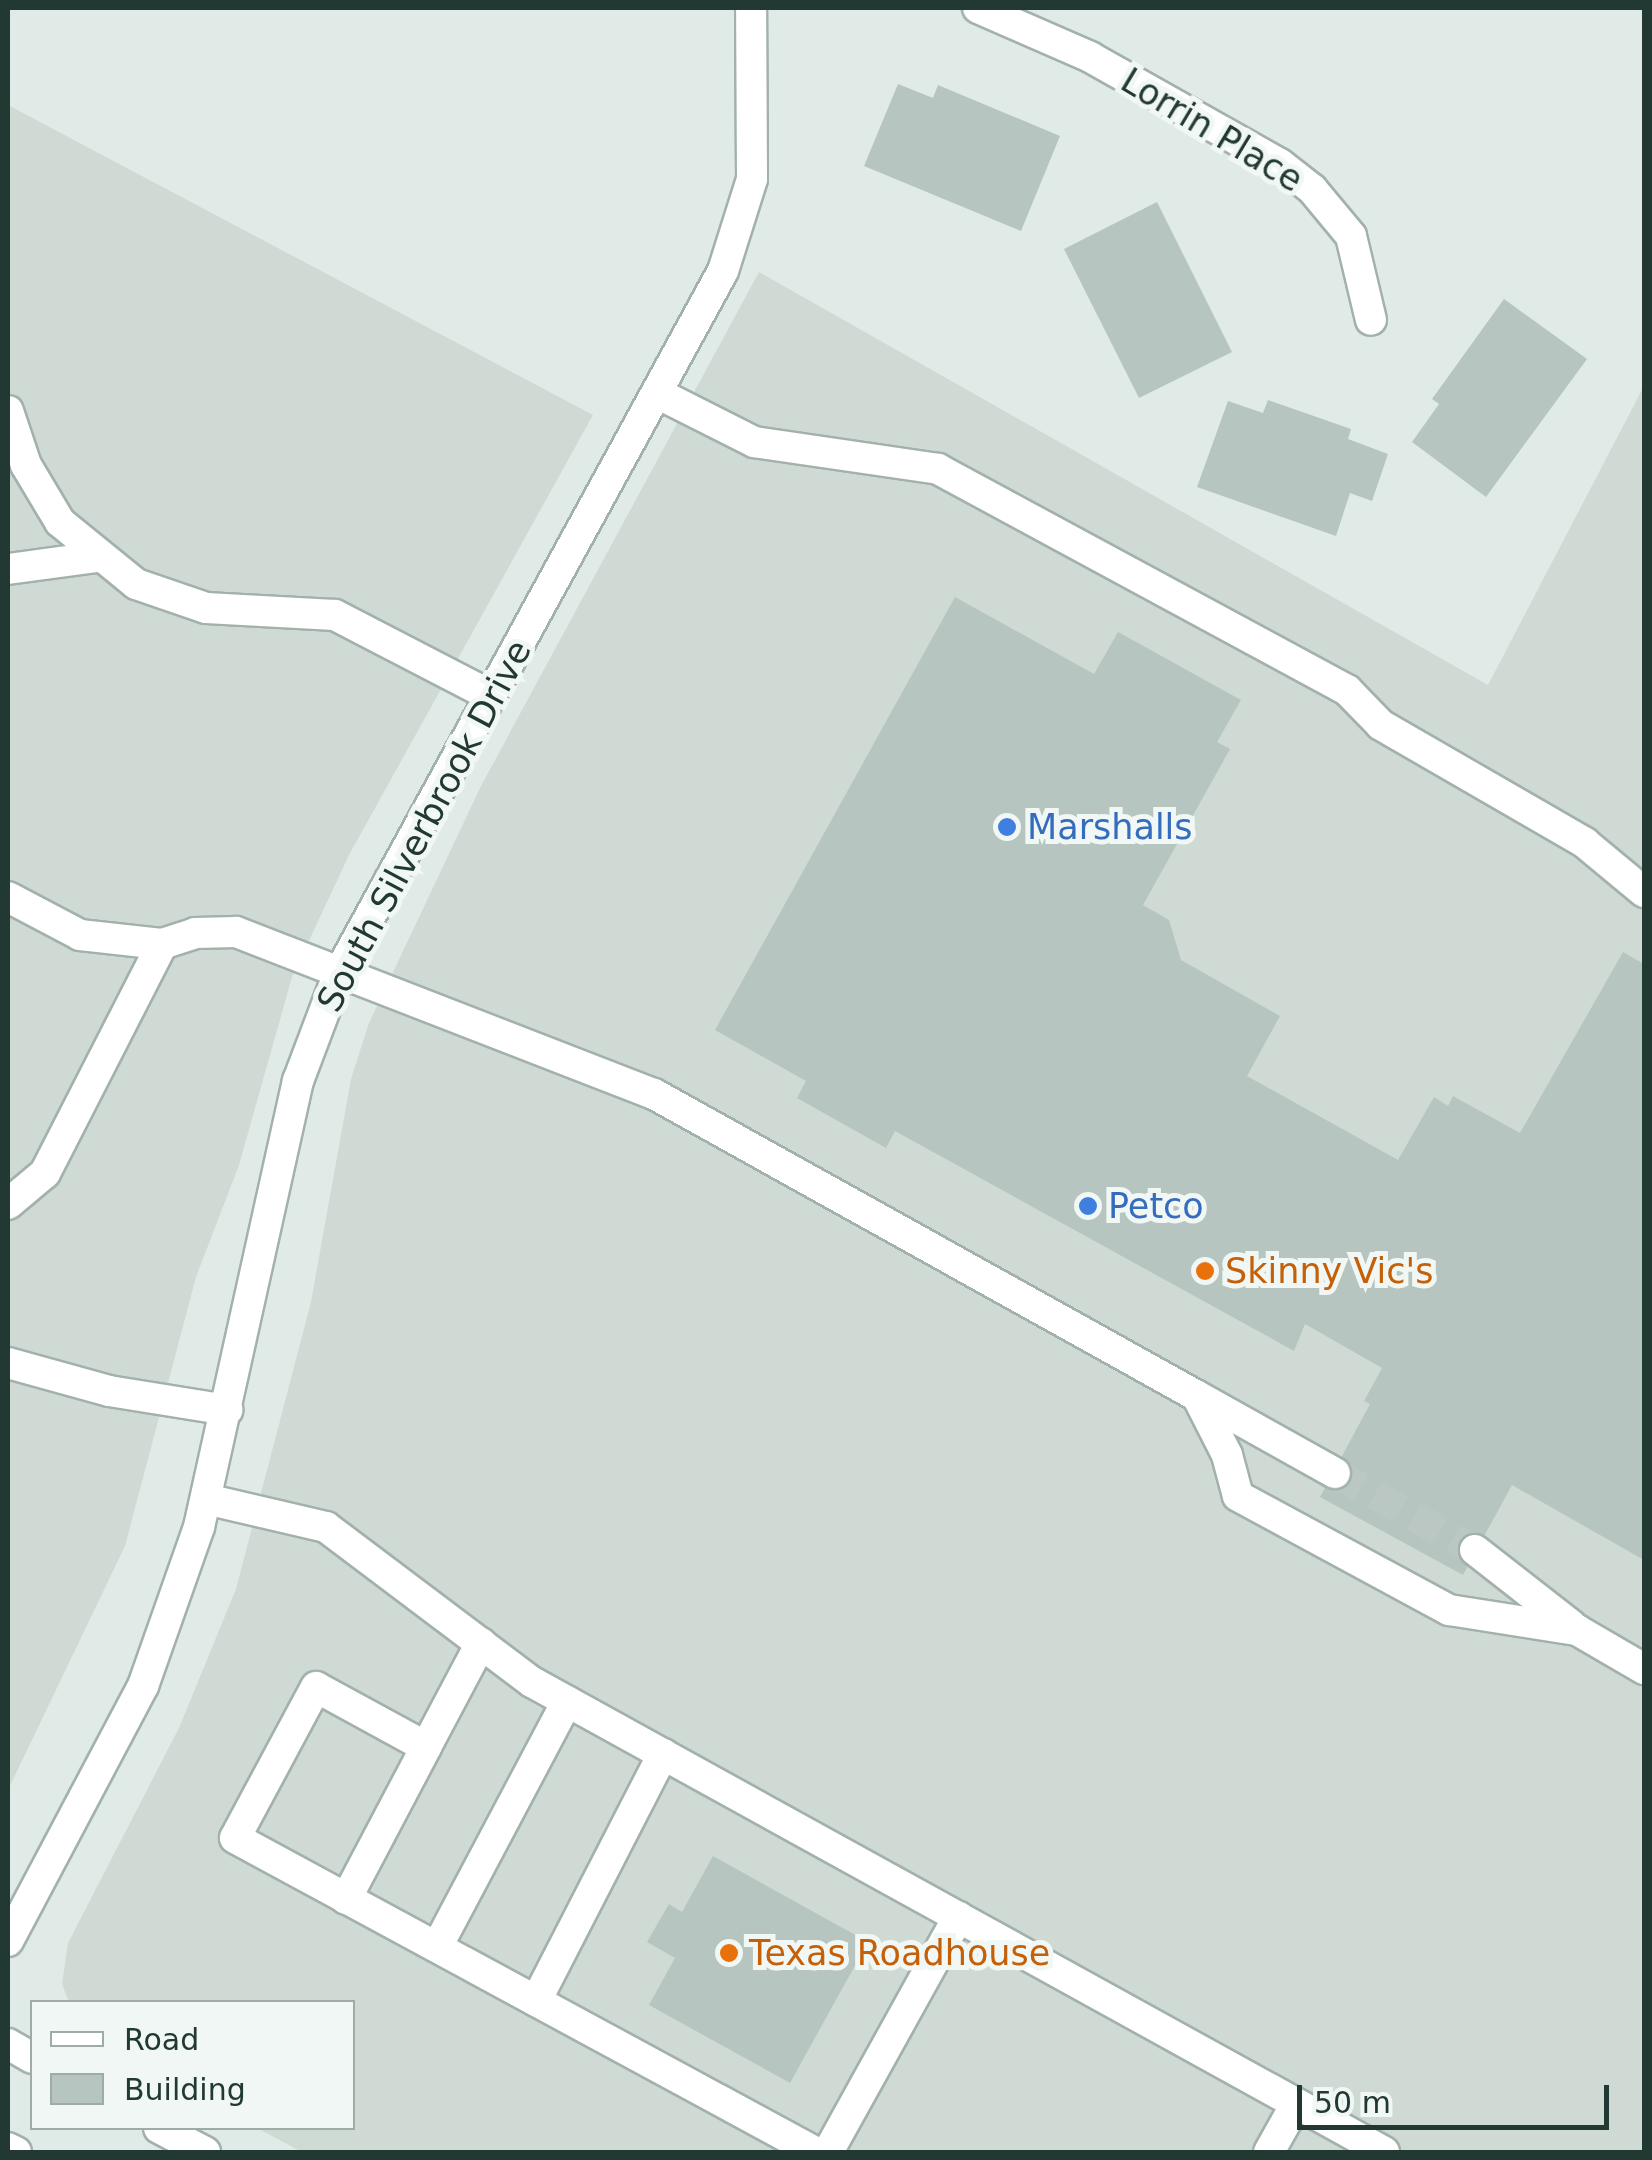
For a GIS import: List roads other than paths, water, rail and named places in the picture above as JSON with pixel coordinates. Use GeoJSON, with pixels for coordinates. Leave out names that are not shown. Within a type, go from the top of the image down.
{"type":"FeatureCollection","features":[{"type":"Feature","properties":{"kind":"street","name":"South Silverbrook Drive"},"geometry":{"type":"LineString","coordinates":[[8,1941],[143,1686],[206,1499],[298,1081],[338,975],[723,271],[752,178],[750,8]]}},
{"type":"Feature","properties":{"kind":"street","name":"Lorrin Place"},"geometry":{"type":"LineString","coordinates":[[978,8],[1076,50],[1280,164],[1312,189],[1351,236],[1371,320]]}},
{"type":"Feature","properties":{"kind":"street"},"geometry":{"type":"LineString","coordinates":[[658,392],[754,442],[938,469],[1347,690],[1381,725],[1586,844],[1644,892]]}},
{"type":"Feature","properties":{"kind":"street"},"geometry":{"type":"LineString","coordinates":[[11,430],[60,522],[97,557],[136,584],[206,608],[335,615],[491,696]]}},
{"type":"Feature","properties":{"kind":"street"},"geometry":{"type":"LineString","coordinates":[[8,569],[97,557]]}},
{"type":"Feature","properties":{"kind":"street"},"geometry":{"type":"LineString","coordinates":[[8,897],[80,935],[162,944],[195,933],[236,932],[338,975],[654,1094],[1335,1473]]}},
{"type":"Feature","properties":{"kind":"street"},"geometry":{"type":"LineString","coordinates":[[8,1204],[45,1173],[162,944]]}},
{"type":"Feature","properties":{"kind":"street"},"geometry":{"type":"LineString","coordinates":[[8,1363],[109,1391],[226,1410]]}},
{"type":"Feature","properties":{"kind":"street"},"geometry":{"type":"LineString","coordinates":[[1197,1396],[1227,1455],[1238,1496],[1449,1610],[1577,1630]]}},
{"type":"Feature","properties":{"kind":"street"},"geometry":{"type":"LineString","coordinates":[[206,1499],[326,1526],[481,1643],[568,1702],[1384,2152]]}},
{"type":"Feature","properties":{"kind":"street"},"geometry":{"type":"LineString","coordinates":[[1475,1550],[1577,1630],[1644,1669]]}},
{"type":"Feature","properties":{"kind":"street"},"geometry":{"type":"LineString","coordinates":[[346,1898],[481,1643]]}},
{"type":"Feature","properties":{"kind":"street"},"geometry":{"type":"LineString","coordinates":[[426,1746],[316,1688],[235,1838],[815,2152]]}},
{"type":"Feature","properties":{"kind":"street"},"geometry":{"type":"LineString","coordinates":[[436,1948],[568,1702]]}},
{"type":"Feature","properties":{"kind":"street"},"geometry":{"type":"LineString","coordinates":[[536,2001],[664,1754]]}},
{"type":"Feature","properties":{"kind":"street"},"geometry":{"type":"LineString","coordinates":[[828,2152],[958,1917]]}},
{"type":"Feature","properties":{"kind":"street"},"geometry":{"type":"LineString","coordinates":[[8,2044],[30,2057]]}},
{"type":"Feature","properties":{"kind":"street"},"geometry":{"type":"LineString","coordinates":[[1269,2152],[1296,2104]]}},
{"type":"Feature","properties":{"kind":"street"},"geometry":{"type":"LineString","coordinates":[[163,2130],[204,2152]]}},
{"type":"Feature","properties":{"kind":"street"},"geometry":{"type":"LineString","coordinates":[[8,2148],[16,2152]]}},
{"type":"Feature","properties":{"kind":"tunnel"},"geometry":{"type":"LineString","coordinates":[[1335,1473],[1475,1550]]}},
{"type":"Feature","properties":{"kind":"place","name":"Marshalls"},"geometry":{"type":"Point","coordinates":[1007,827]}},
{"type":"Feature","properties":{"kind":"place","name":"Petco"},"geometry":{"type":"Point","coordinates":[1088,1206]}},
{"type":"Feature","properties":{"kind":"place","name":"Skinny Vic's"},"geometry":{"type":"Point","coordinates":[1205,1271]}},
{"type":"Feature","properties":{"kind":"place","name":"Texas Roadhouse"},"geometry":{"type":"Point","coordinates":[729,1953]}}]}
